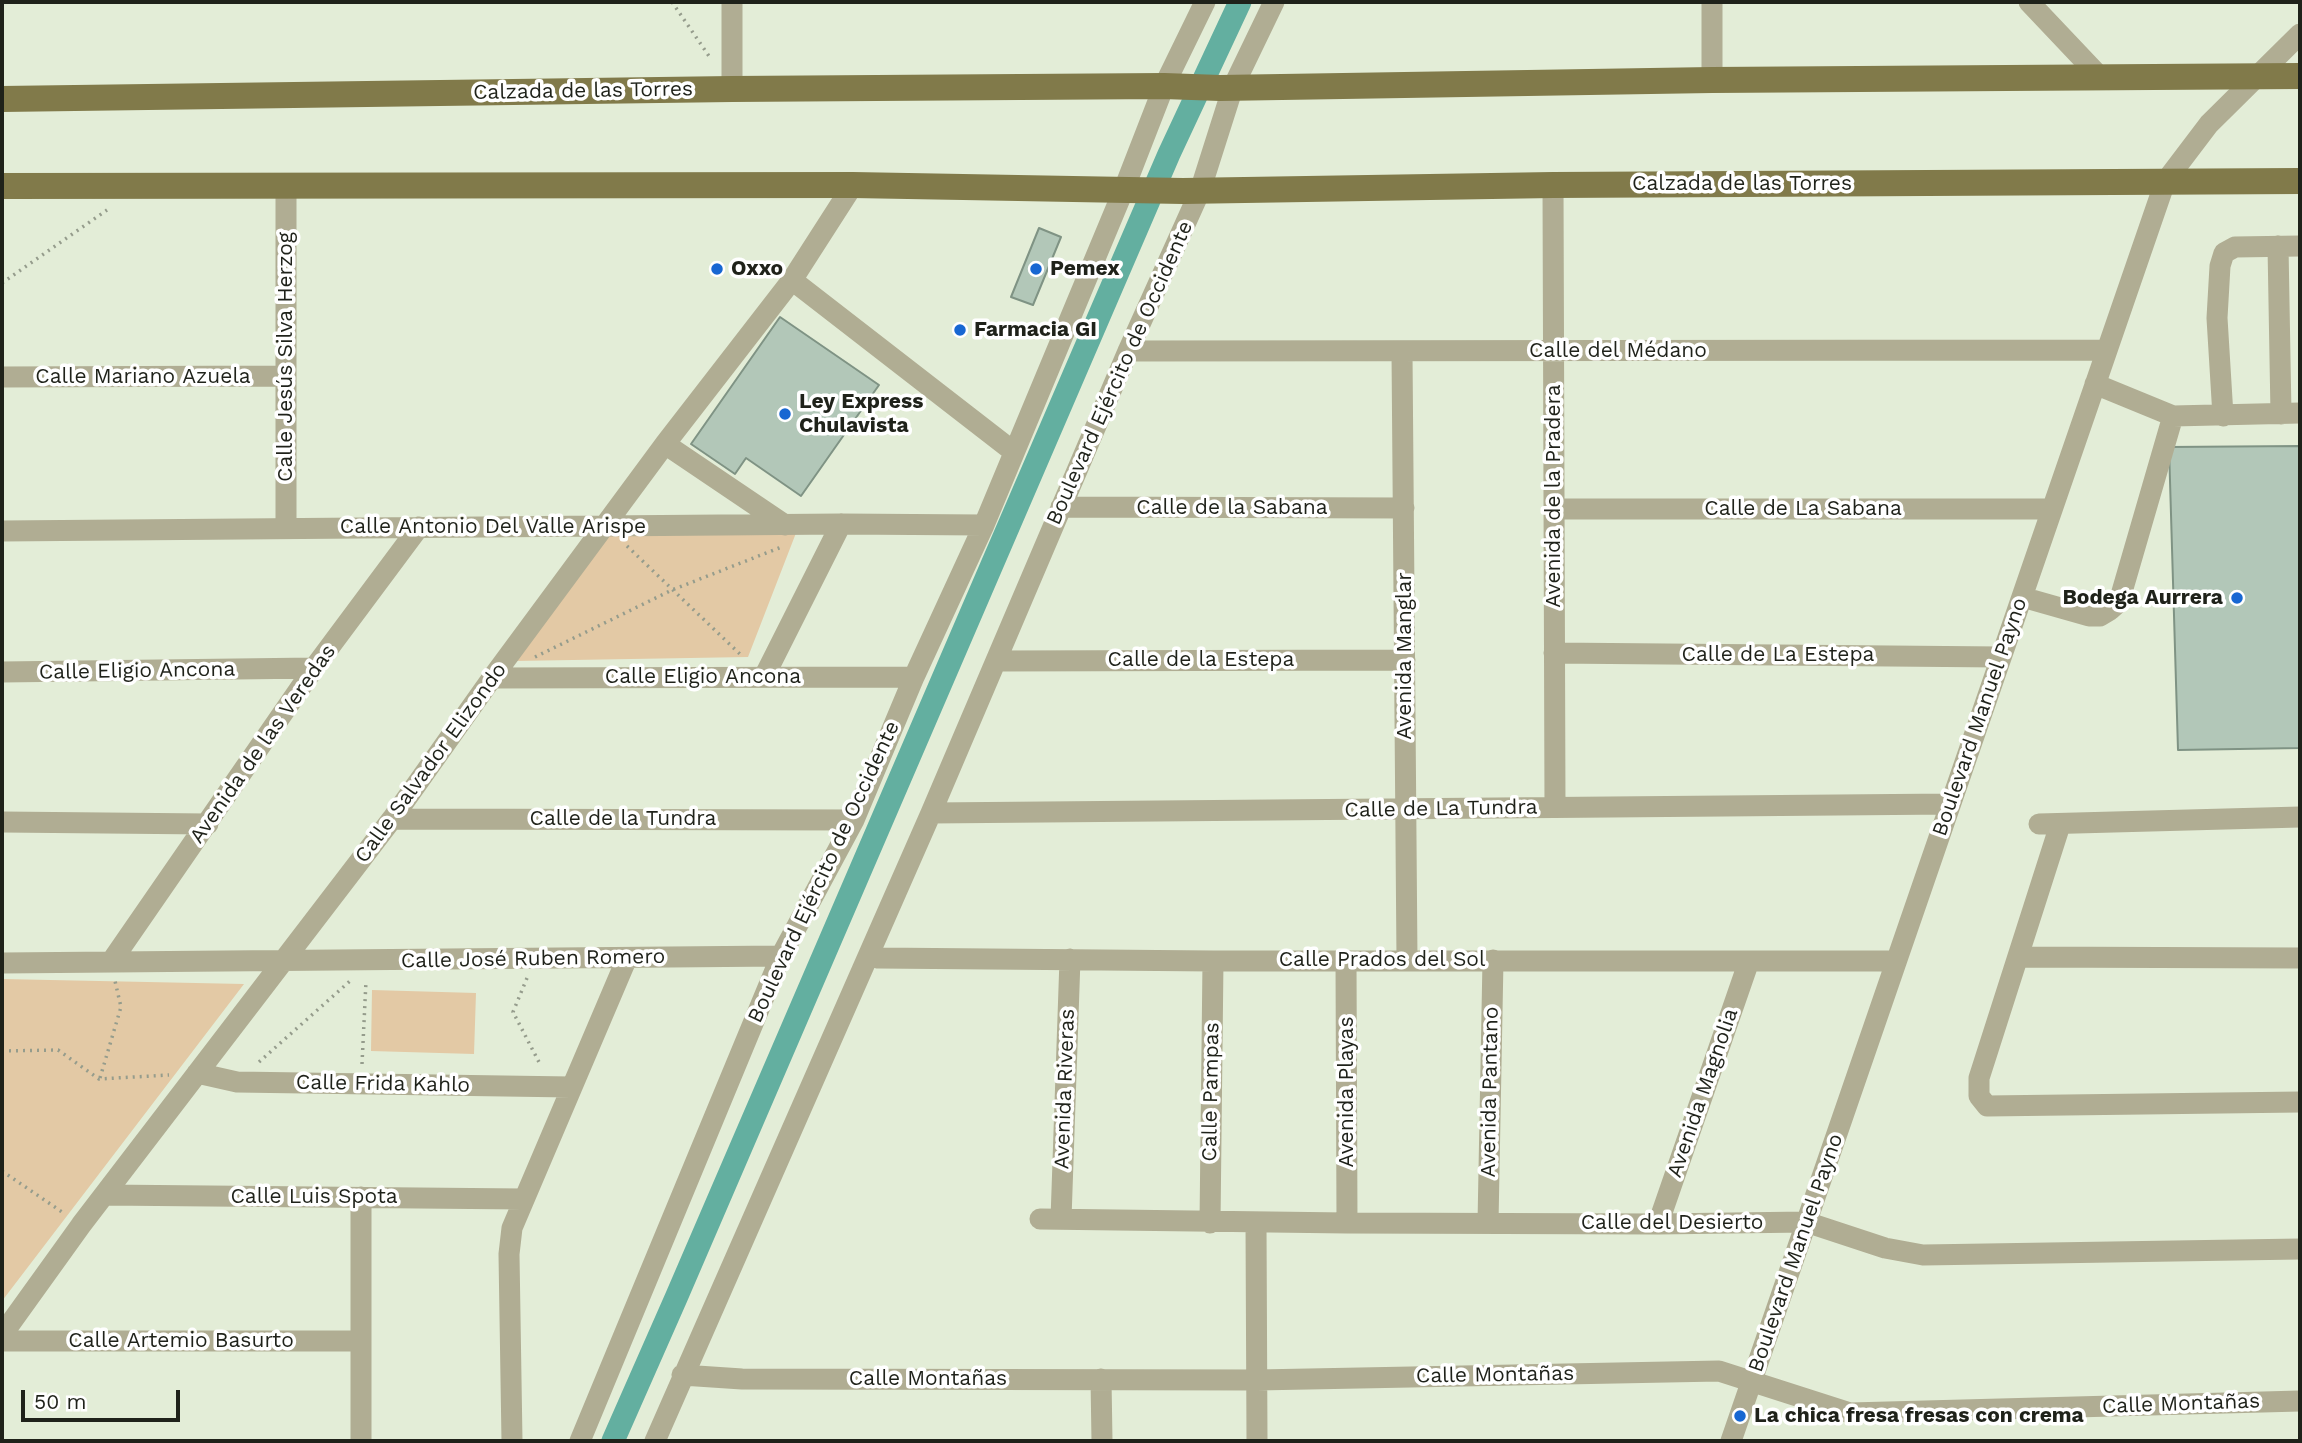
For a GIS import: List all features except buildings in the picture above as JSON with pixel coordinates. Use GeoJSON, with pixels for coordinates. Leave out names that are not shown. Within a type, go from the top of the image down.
{"type":"FeatureCollection","features":[{"type":"Feature","properties":{"kind":"main road"},"geometry":{"type":"LineString","coordinates":[[1227,88],[1712,80],[2300,76]]}},
{"type":"Feature","properties":{"kind":"main road","name":"Calzada de las Torres"},"geometry":{"type":"LineString","coordinates":[[2,99],[732,89],[1177,86],[1227,88]]}},
{"type":"Feature","properties":{"kind":"main road","name":"Calzada de las Torres"},"geometry":{"type":"LineString","coordinates":[[1135,190],[2300,181]]}},
{"type":"Feature","properties":{"kind":"main road"},"geometry":{"type":"LineString","coordinates":[[2,186],[853,186],[1135,190]]}},
{"type":"Feature","properties":{"kind":"street"},"geometry":{"type":"LineString","coordinates":[[732,2],[732,89]]}},
{"type":"Feature","properties":{"kind":"street","name":"Boulevard Ejército de Occidente"},"geometry":{"type":"LineString","coordinates":[[580,1441],[781,956],[853,820],[1014,452],[1135,190],[1177,86],[1205,2]]}},
{"type":"Feature","properties":{"kind":"street","name":"Boulevard Ejército de Occidente"},"geometry":{"type":"LineString","coordinates":[[655,1441],[997,661],[1128,351],[1191,191],[1227,88],[1274,2]]}},
{"type":"Feature","properties":{"kind":"street"},"geometry":{"type":"LineString","coordinates":[[1712,2],[1712,80]]}},
{"type":"Feature","properties":{"kind":"street"},"geometry":{"type":"LineString","coordinates":[[2029,2],[2100,77]]}},
{"type":"Feature","properties":{"kind":"street","name":"Boulevard Manuel Payno"},"geometry":{"type":"LineString","coordinates":[[1731,1441],[2165,182],[2210,124],[2300,34]]}},
{"type":"Feature","properties":{"kind":"street","name":"Calle Jesús Silva Herzog"},"geometry":{"type":"LineString","coordinates":[[286,186],[286,528]]}},
{"type":"Feature","properties":{"kind":"street","name":"Calle Salvador Elizondo"},"geometry":{"type":"LineString","coordinates":[[2,1335],[81,1225],[392,819],[492,678],[665,444],[792,280],[853,186]]}},
{"type":"Feature","properties":{"kind":"street","name":"Avenida de la Pradera"},"geometry":{"type":"LineString","coordinates":[[1553,186],[1555,807]]}},
{"type":"Feature","properties":{"kind":"street"},"geometry":{"type":"LineString","coordinates":[[2095,384],[2173,416],[2290,413],[2278,246]]}},
{"type":"Feature","properties":{"kind":"street"},"geometry":{"type":"LineString","coordinates":[[2223,416],[2217,318],[2220,266],[2224,253],[2235,247],[2300,246]]}},
{"type":"Feature","properties":{"kind":"street"},"geometry":{"type":"LineString","coordinates":[[792,280],[1014,452]]}},
{"type":"Feature","properties":{"kind":"street","name":"Calle del Médano"},"geometry":{"type":"LineString","coordinates":[[1128,351],[2107,350]]}},
{"type":"Feature","properties":{"kind":"street","name":"Avenida Manglar"},"geometry":{"type":"LineString","coordinates":[[1402,352],[1407,960]]}},
{"type":"Feature","properties":{"kind":"street","name":"Calle Mariano Azuela"},"geometry":{"type":"LineString","coordinates":[[2,377],[285,376]]}},
{"type":"Feature","properties":{"kind":"street"},"geometry":{"type":"LineString","coordinates":[[2022,597],[2089,616],[2100,616],[2119,602],[2173,416]]}},
{"type":"Feature","properties":{"kind":"street"},"geometry":{"type":"LineString","coordinates":[[665,444],[787,535]]}},
{"type":"Feature","properties":{"kind":"street","name":"Calle de la Sabana"},"geometry":{"type":"LineString","coordinates":[[1061,507],[1404,508]]}},
{"type":"Feature","properties":{"kind":"street","name":"Calle de La Sabana"},"geometry":{"type":"LineString","coordinates":[[1554,509],[2052,509]]}},
{"type":"Feature","properties":{"kind":"street"},"geometry":{"type":"LineString","coordinates":[[765,677],[841,524]]}},
{"type":"Feature","properties":{"kind":"street","name":"Calle Antonio Del Valle Arispe"},"geometry":{"type":"LineString","coordinates":[[2,531],[606,526],[787,535],[841,524],[984,525]]}},
{"type":"Feature","properties":{"kind":"street","name":"Avenida de las Veredas"},"geometry":{"type":"LineString","coordinates":[[111,962],[314,668],[419,527]]}},
{"type":"Feature","properties":{"kind":"street","name":"Calle de La Estepa"},"geometry":{"type":"LineString","coordinates":[[1554,653],[2001,657]]}},
{"type":"Feature","properties":{"kind":"street","name":"Calle de la Estepa"},"geometry":{"type":"LineString","coordinates":[[997,661],[1405,660]]}},
{"type":"Feature","properties":{"kind":"street","name":"Calle Eligio Ancona"},"geometry":{"type":"LineString","coordinates":[[2,672],[314,668]]}},
{"type":"Feature","properties":{"kind":"street","name":"Calle Eligio Ancona"},"geometry":{"type":"LineString","coordinates":[[492,678],[914,677]]}},
{"type":"Feature","properties":{"kind":"street","name":"Calle de La Tundra"},"geometry":{"type":"LineString","coordinates":[[931,813],[1950,804]]}},
{"type":"Feature","properties":{"kind":"street"},"geometry":{"type":"LineString","coordinates":[[2039,824],[2300,817]]}},
{"type":"Feature","properties":{"kind":"street","name":"Calle de la Tundra"},"geometry":{"type":"LineString","coordinates":[[392,819],[853,820]]}},
{"type":"Feature","properties":{"kind":"street"},"geometry":{"type":"LineString","coordinates":[[2,822],[208,824]]}},
{"type":"Feature","properties":{"kind":"street"},"geometry":{"type":"LineString","coordinates":[[2060,825],[1979,1079],[1979,1097],[1987,1106],[2300,1101]]}},
{"type":"Feature","properties":{"kind":"street","name":"Calle Prados del Sol"},"geometry":{"type":"LineString","coordinates":[[869,955],[878,958],[1213,961],[1896,961]]}},
{"type":"Feature","properties":{"kind":"street","name":"Calle José Ruben Romero"},"geometry":{"type":"LineString","coordinates":[[2,963],[373,963],[781,956]]}},
{"type":"Feature","properties":{"kind":"street"},"geometry":{"type":"LineString","coordinates":[[2018,957],[2300,958]]}},
{"type":"Feature","properties":{"kind":"street"},"geometry":{"type":"LineString","coordinates":[[512,1441],[509,1254],[512,1228],[561,1087],[627,958]]}},
{"type":"Feature","properties":{"kind":"street","name":"Avenida Riveras"},"geometry":{"type":"LineString","coordinates":[[1061,1219],[1070,959]]}},
{"type":"Feature","properties":{"kind":"street","name":"Avenida Playas"},"geometry":{"type":"LineString","coordinates":[[1346,960],[1347,1223]]}},
{"type":"Feature","properties":{"kind":"street","name":"Avenida Pantano"},"geometry":{"type":"LineString","coordinates":[[1488,1223],[1493,960]]}},
{"type":"Feature","properties":{"kind":"street","name":"Calle Pampas"},"geometry":{"type":"LineString","coordinates":[[1210,1223],[1213,961]]}},
{"type":"Feature","properties":{"kind":"street","name":"Avenida Magnolia"},"geometry":{"type":"LineString","coordinates":[[1658,1224],[1749,961]]}},
{"type":"Feature","properties":{"kind":"street","name":"Calle Frida Kahlo"},"geometry":{"type":"LineString","coordinates":[[197,1073],[237,1082],[561,1087]]}},
{"type":"Feature","properties":{"kind":"street","name":"Calle Luis Spota"},"geometry":{"type":"LineString","coordinates":[[105,1195],[523,1199]]}},
{"type":"Feature","properties":{"kind":"street"},"geometry":{"type":"LineString","coordinates":[[361,1197],[361,1441]]}},
{"type":"Feature","properties":{"kind":"street","name":"Calle del Desierto"},"geometry":{"type":"LineString","coordinates":[[1040,1219],[1210,1223],[1806,1222],[1893,1250],[1923,1255],[2300,1249]]}},
{"type":"Feature","properties":{"kind":"street"},"geometry":{"type":"LineString","coordinates":[[1256,1223],[1257,1441]]}},
{"type":"Feature","properties":{"kind":"street","name":"Calle Artemio Basurto"},"geometry":{"type":"LineString","coordinates":[[2,1341],[361,1341]]}},
{"type":"Feature","properties":{"kind":"street","name":"Calle Montañas"},"geometry":{"type":"LineString","coordinates":[[682,1375],[742,1379],[1257,1380],[1719,1371],[1850,1413],[2300,1401]]}},
{"type":"Feature","properties":{"kind":"street"},"geometry":{"type":"LineString","coordinates":[[1101,1380],[1102,1441]]}},
{"type":"Feature","properties":{"kind":"path"},"geometry":{"type":"LineString","coordinates":[[672,2],[732,89]]}},
{"type":"Feature","properties":{"kind":"path"},"geometry":{"type":"LineString","coordinates":[[2,283],[110,208]]}},
{"type":"Feature","properties":{"kind":"path"},"geometry":{"type":"LineString","coordinates":[[606,526],[765,677]]}},
{"type":"Feature","properties":{"kind":"path"},"geometry":{"type":"LineString","coordinates":[[528,660],[787,535]]}},
{"type":"Feature","properties":{"kind":"path"},"geometry":{"type":"LineString","coordinates":[[536,959],[513,1012],[561,1087]]}},
{"type":"Feature","properties":{"kind":"path"},"geometry":{"type":"LineString","coordinates":[[99,1079],[121,1007],[111,962]]}},
{"type":"Feature","properties":{"kind":"path"},"geometry":{"type":"LineString","coordinates":[[237,1082],[373,963]]}},
{"type":"Feature","properties":{"kind":"path"},"geometry":{"type":"LineString","coordinates":[[360,1084],[373,963]]}},
{"type":"Feature","properties":{"kind":"path"},"geometry":{"type":"LineString","coordinates":[[2,1051],[58,1050],[99,1079],[197,1073]]}},
{"type":"Feature","properties":{"kind":"path"},"geometry":{"type":"LineString","coordinates":[[2,1171],[81,1225]]}},
{"type":"Feature","properties":{"kind":"shaded area"},"geometry":{"type":"Polygon","coordinates":[[[796,533],[748,657],[514,661],[604,536],[796,533]]]}},
{"type":"Feature","properties":{"kind":"shaded area"},"geometry":{"type":"Polygon","coordinates":[[[2,979],[244,984],[2,1301],[2,979]]]}},
{"type":"Feature","properties":{"kind":"shaded area"},"geometry":{"type":"Polygon","coordinates":[[[372,990],[476,993],[474,1054],[371,1051],[372,990]]]}},
{"type":"Feature","properties":{"kind":"waterway"},"geometry":{"type":"LineString","coordinates":[[613,1441],[1169,154],[1240,2]]}},
{"type":"Feature","properties":{"kind":"place","name":"Oxxo"},"geometry":{"type":"Point","coordinates":[717,269]}},
{"type":"Feature","properties":{"kind":"place","name":"Pemex"},"geometry":{"type":"Point","coordinates":[1036,269]}},
{"type":"Feature","properties":{"kind":"place","name":"Farmacia GI"},"geometry":{"type":"Point","coordinates":[960,330]}},
{"type":"Feature","properties":{"kind":"place","name":"Ley Express Chulavista"},"geometry":{"type":"Point","coordinates":[785,414]}},
{"type":"Feature","properties":{"kind":"place","name":"Bodega Aurrera"},"geometry":{"type":"Point","coordinates":[2237,598]}},
{"type":"Feature","properties":{"kind":"place","name":"La chica fresa fresas con crema"},"geometry":{"type":"Point","coordinates":[1740,1416]}}]}
